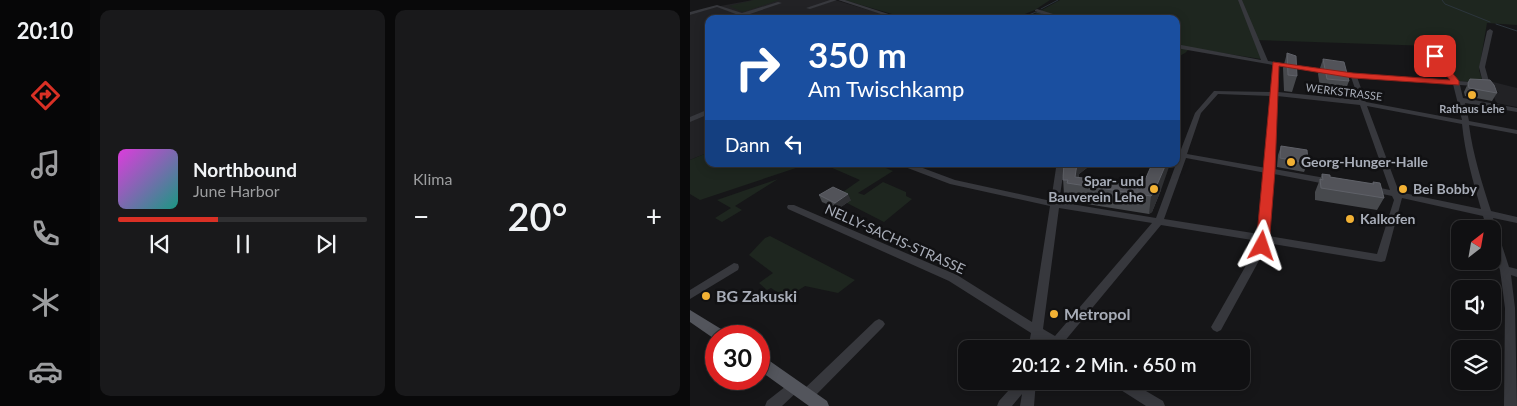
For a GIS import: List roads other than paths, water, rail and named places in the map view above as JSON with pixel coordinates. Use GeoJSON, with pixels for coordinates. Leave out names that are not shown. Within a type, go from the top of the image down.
{"type":"FeatureCollection","features":[{"type":"Feature","properties":{"kind":"main road"},"geometry":{"type":"LineString","coordinates":[[690,315],[705,325]]}},
{"type":"Feature","properties":{"kind":"main road"},"geometry":{"type":"LineString","coordinates":[[770,370],[822,406]]}},
{"type":"Feature","properties":{"kind":"street"},"geometry":{"type":"LineString","coordinates":[[808,8],[835,0]]}},
{"type":"Feature","properties":{"kind":"street"},"geometry":{"type":"LineString","coordinates":[[840,0],[889,15]]}},
{"type":"Feature","properties":{"kind":"street"},"geometry":{"type":"LineString","coordinates":[[1240,0],[1265,62]]}},
{"type":"Feature","properties":{"kind":"street"},"geometry":{"type":"LineString","coordinates":[[690,14],[721,6],[741,15],[780,2]]}},
{"type":"Feature","properties":{"kind":"street"},"geometry":{"type":"LineString","coordinates":[[1037,10],[1052,15]]}},
{"type":"Feature","properties":{"kind":"street"},"geometry":{"type":"LineString","coordinates":[[1180,47],[1276,64],[1353,75],[1487,85],[1482,67],[1490,31]]}},
{"type":"Feature","properties":{"kind":"street"},"geometry":{"type":"LineString","coordinates":[[1428,47],[1456,83],[1466,122],[1472,163],[1489,220]]}},
{"type":"Feature","properties":{"kind":"street"},"geometry":{"type":"LineString","coordinates":[[1218,327],[1262,246],[1270,171],[1276,64]]}},
{"type":"Feature","properties":{"kind":"street"},"geometry":{"type":"LineString","coordinates":[[911,167],[953,182],[1053,204],[1381,258],[1398,200],[1353,75]]}},
{"type":"Feature","properties":{"kind":"street","name":"WERKSTRASSE"},"geometry":{"type":"LineString","coordinates":[[1180,153],[1198,113],[1214,93],[1219,91],[1268,96],[1274,94],[1362,103],[1517,132]]}},
{"type":"Feature","properties":{"kind":"street"},"geometry":{"type":"LineString","coordinates":[[1461,100],[1517,110]]}},
{"type":"Feature","properties":{"kind":"street"},"geometry":{"type":"LineString","coordinates":[[690,120],[705,113]]}},
{"type":"Feature","properties":{"kind":"street"},"geometry":{"type":"LineString","coordinates":[[1180,155],[1338,183]]}},
{"type":"Feature","properties":{"kind":"street"},"geometry":{"type":"LineString","coordinates":[[1035,340],[1053,204],[1061,167]]}},
{"type":"Feature","properties":{"kind":"street"},"geometry":{"type":"LineString","coordinates":[[1063,340],[1159,221],[1175,167]]}},
{"type":"Feature","properties":{"kind":"street"},"geometry":{"type":"LineString","coordinates":[[1358,187],[1517,220]]}},
{"type":"Feature","properties":{"kind":"street","name":"NELLY-SACHS-STRASSE"},"geometry":{"type":"LineString","coordinates":[[791,207],[953,278],[1048,340]]}},
{"type":"Feature","properties":{"kind":"street"},"geometry":{"type":"LineString","coordinates":[[1501,258],[1505,270],[1510,308],[1513,403]]}},
{"type":"Feature","properties":{"kind":"street"},"geometry":{"type":"LineString","coordinates":[[690,295],[734,267]]}},
{"type":"Feature","properties":{"kind":"street"},"geometry":{"type":"LineString","coordinates":[[1505,270],[1517,273]]}},
{"type":"Feature","properties":{"kind":"street"},"geometry":{"type":"LineString","coordinates":[[807,395],[879,324]]}},
{"type":"Feature","properties":{"kind":"street"},"geometry":{"type":"LineString","coordinates":[[772,406],[794,387]]}},
{"type":"Feature","properties":{"kind":"street"},"geometry":{"type":"LineString","coordinates":[[1004,406],[1017,390]]}},
{"type":"Feature","properties":{"kind":"street"},"geometry":{"type":"LineString","coordinates":[[1027,406],[1029,390]]}},
{"type":"Feature","properties":{"kind":"street"},"geometry":{"type":"LineString","coordinates":[[1132,390],[1158,406]]}},
{"type":"Feature","properties":{"kind":"waterway"},"geometry":{"type":"LineString","coordinates":[[1041,9],[1058,0]]}},
{"type":"Feature","properties":{"kind":"waterway"},"geometry":{"type":"LineString","coordinates":[[1442,0],[1445,4],[1490,22]]}},
{"type":"Feature","properties":{"kind":"waterway"},"geometry":{"type":"LineString","coordinates":[[1029,15],[1036,12],[1046,15]]}},
{"type":"Feature","properties":{"kind":"waterway"},"geometry":{"type":"LineString","coordinates":[[1496,24],[1517,31]]}},
{"type":"Feature","properties":{"kind":"place","name":"Rathaus Lehe"},"geometry":{"type":"Point","coordinates":[1472,95]}},
{"type":"Feature","properties":{"kind":"place","name":"Georg-Hunger-Halle"},"geometry":{"type":"Point","coordinates":[1291,162]}},
{"type":"Feature","properties":{"kind":"place","name":"Spar- und Bauverein Lehe"},"geometry":{"type":"Point","coordinates":[1154,189]}},
{"type":"Feature","properties":{"kind":"place","name":"Bei Bobby"},"geometry":{"type":"Point","coordinates":[1403,189]}},
{"type":"Feature","properties":{"kind":"place","name":"Kalkofen"},"geometry":{"type":"Point","coordinates":[1350,219]}},
{"type":"Feature","properties":{"kind":"place","name":"BG Zakuski"},"geometry":{"type":"Point","coordinates":[706,296]}},
{"type":"Feature","properties":{"kind":"place","name":"Metropol"},"geometry":{"type":"Point","coordinates":[1054,314]}}]}
